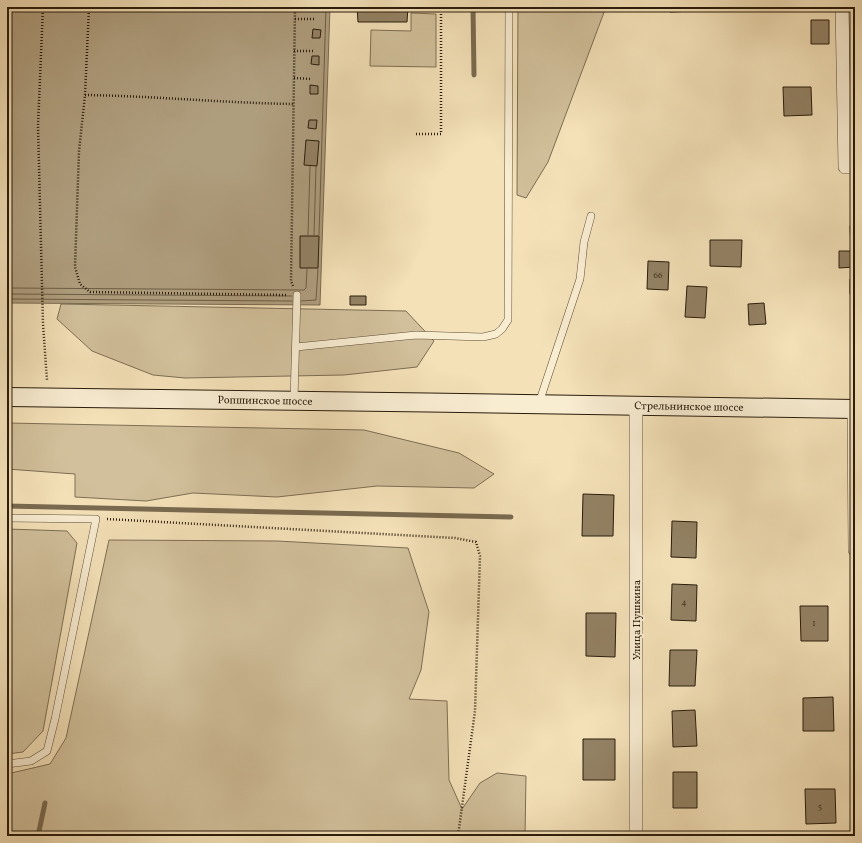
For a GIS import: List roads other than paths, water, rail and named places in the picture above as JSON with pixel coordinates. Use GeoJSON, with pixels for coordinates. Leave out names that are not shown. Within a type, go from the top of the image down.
{"type":"FeatureCollection","features":[{"type":"Feature","properties":{"kind":"main road","name":"Ропшинское шоссе"},"geometry":{"type":"LineString","coordinates":[[7,397],[294,400],[531,405]]}},
{"type":"Feature","properties":{"kind":"main road","name":"Стрельнинское шоссе"},"geometry":{"type":"LineString","coordinates":[[531,405],[636,405],[854,409]]}},
{"type":"Feature","properties":{"kind":"street"},"geometry":{"type":"LineString","coordinates":[[842,7],[845,166],[855,166]]}},
{"type":"Feature","properties":{"kind":"street","name":"Улица Пушкина"},"geometry":{"type":"LineString","coordinates":[[636,405],[636,836]]}},
{"type":"Feature","properties":{"kind":"street"},"geometry":{"type":"LineString","coordinates":[[854,409],[855,550]]}},
{"type":"Feature","properties":{"kind":"lane"},"geometry":{"type":"LineString","coordinates":[[296,347],[416,335],[483,336],[496,334],[502,329],[508,320],[509,7]]}},
{"type":"Feature","properties":{"kind":"lane"},"geometry":{"type":"LineString","coordinates":[[531,405],[580,279],[584,242],[591,216]]}},
{"type":"Feature","properties":{"kind":"lane"},"geometry":{"type":"LineString","coordinates":[[294,400],[297,295]]}},
{"type":"Feature","properties":{"kind":"lane"},"geometry":{"type":"LineString","coordinates":[[7,518],[96,519],[55,719],[47,750],[31,761],[7,764]]}},
{"type":"Feature","properties":{"kind":"water"},"geometry":{"type":"Polygon","coordinates":[[[7,7],[330,7],[320,305],[7,303],[7,7]]]}},
{"type":"Feature","properties":{"kind":"waterway"},"geometry":{"type":"LineString","coordinates":[[473,7],[474,75]]}},
{"type":"Feature","properties":{"kind":"waterway"},"geometry":{"type":"LineString","coordinates":[[7,506],[511,517]]}},
{"type":"Feature","properties":{"kind":"waterway"},"geometry":{"type":"LineString","coordinates":[[38,836],[45,803]]}}]}
